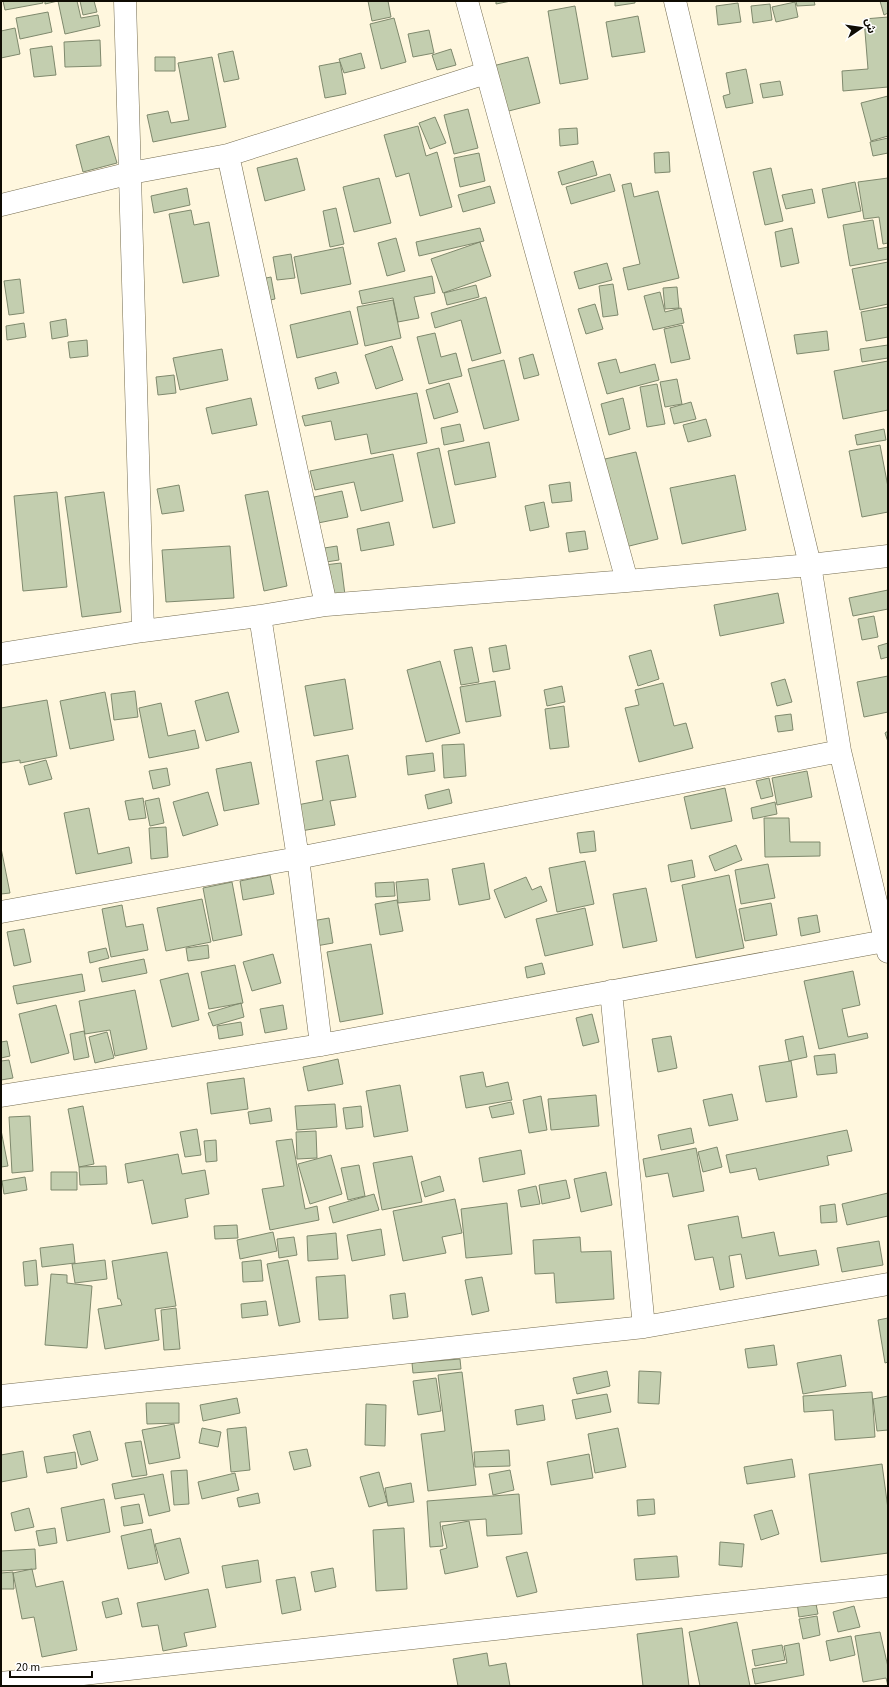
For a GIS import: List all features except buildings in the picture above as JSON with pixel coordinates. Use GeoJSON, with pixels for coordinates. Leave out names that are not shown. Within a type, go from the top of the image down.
{"type":"FeatureCollection","features":[{"type":"Feature","properties":{"kind":"street"},"geometry":{"type":"LineString","coordinates":[[125,1],[143,631]]}},
{"type":"Feature","properties":{"kind":"street"},"geometry":{"type":"LineString","coordinates":[[467,1],[627,582]]}},
{"type":"Feature","properties":{"kind":"street"},"geometry":{"type":"LineString","coordinates":[[1,1096],[321,1045],[611,991],[886,946],[840,752],[810,565],[675,1]]}},
{"type":"Feature","properties":{"kind":"street"},"geometry":{"type":"LineString","coordinates":[[1,205],[131,173],[228,155],[486,73]]}},
{"type":"Feature","properties":{"kind":"street"},"geometry":{"type":"LineString","coordinates":[[228,155],[326,605]]}},
{"type":"Feature","properties":{"kind":"street"},"geometry":{"type":"LineString","coordinates":[[1,654],[143,631],[260,616],[326,605],[627,582],[810,565],[888,556]]}},
{"type":"Feature","properties":{"kind":"street"},"geometry":{"type":"LineString","coordinates":[[260,616],[298,858],[321,1045]]}},
{"type":"Feature","properties":{"kind":"street"},"geometry":{"type":"LineString","coordinates":[[1,912],[298,858],[840,752]]}},
{"type":"Feature","properties":{"kind":"street"},"geometry":{"type":"LineString","coordinates":[[611,991],[644,1327]]}},
{"type":"Feature","properties":{"kind":"street"},"geometry":{"type":"LineString","coordinates":[[1,1396],[644,1327],[888,1284]]}},
{"type":"Feature","properties":{"kind":"street"},"geometry":{"type":"LineString","coordinates":[[1,1683],[888,1586]]}}]}
